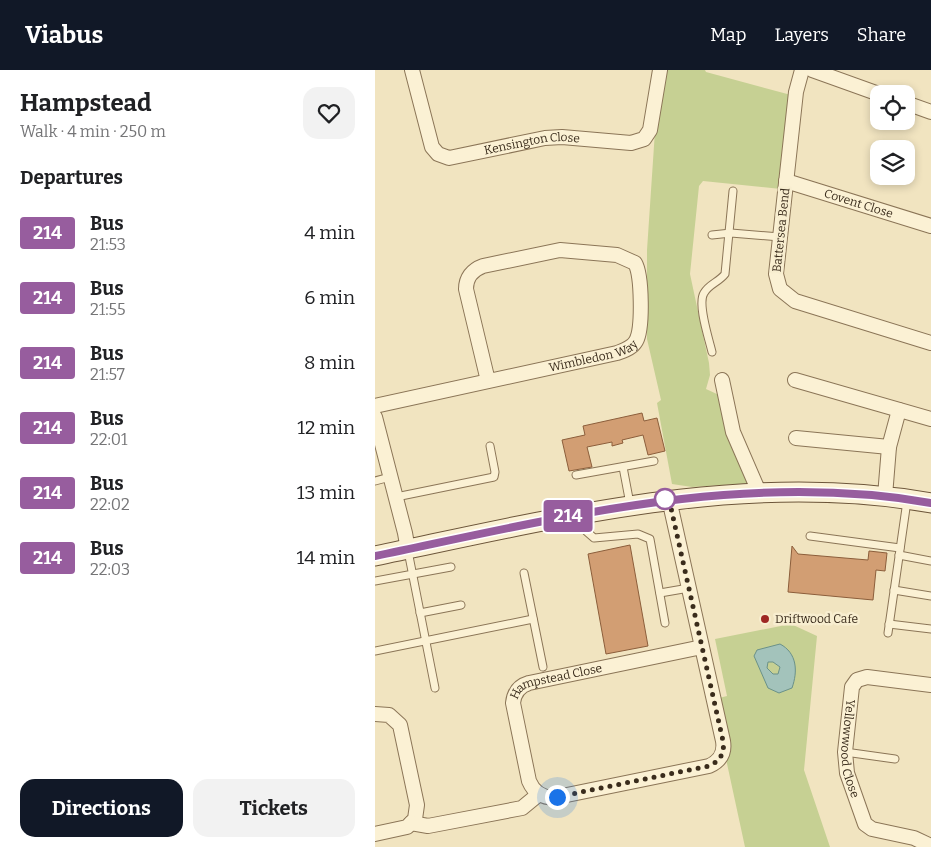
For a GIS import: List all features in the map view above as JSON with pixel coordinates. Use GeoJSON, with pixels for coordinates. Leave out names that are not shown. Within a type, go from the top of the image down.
{"type":"FeatureCollection","features":[{"type":"Feature","properties":{"kind":"street","name":"Kensington Close"},"geometry":{"type":"LineString","coordinates":[[413,70],[431,143],[438,154],[449,158],[545,138],[640,142],[651,130],[660,70]]}},
{"type":"Feature","properties":{"kind":"street","name":"Battersea Bend"},"geometry":{"type":"LineString","coordinates":[[802,70],[796,92],[780,237],[776,279],[780,289],[786,296],[795,301],[931,343]]}},
{"type":"Feature","properties":{"kind":"street"},"geometry":{"type":"LineString","coordinates":[[812,70],[870,91]]}},
{"type":"Feature","properties":{"kind":"street"},"geometry":{"type":"LineString","coordinates":[[915,106],[931,112]]}},
{"type":"Feature","properties":{"kind":"street","name":"Covent Close"},"geometry":{"type":"LineString","coordinates":[[786,182],[931,226]]}},
{"type":"Feature","properties":{"kind":"street","name":"Wimbledon Way"},"geometry":{"type":"LineString","coordinates":[[375,406],[488,381],[628,350],[637,338],[639,328],[639,276],[635,263],[617,255],[560,250],[483,266],[473,271],[467,279],[466,289],[488,381]]}},
{"type":"Feature","properties":{"kind":"street"},"geometry":{"type":"LineString","coordinates":[[722,380],[733,432],[748,462],[759,492]]}},
{"type":"Feature","properties":{"kind":"street"},"geometry":{"type":"LineString","coordinates":[[795,380],[931,419]]}},
{"type":"Feature","properties":{"kind":"street"},"geometry":{"type":"LineString","coordinates":[[885,496],[889,447],[899,410]]}},
{"type":"Feature","properties":{"kind":"street"},"geometry":{"type":"LineString","coordinates":[[375,417],[396,496],[407,550]]}},
{"type":"Feature","properties":{"kind":"street"},"geometry":{"type":"LineString","coordinates":[[795,438],[889,447]]}},
{"type":"Feature","properties":{"kind":"street"},"geometry":{"type":"LineString","coordinates":[[375,556],[583,513],[669,499],[759,492],[813,492],[885,496],[931,502]]}},
{"type":"Feature","properties":{"kind":"street"},"geometry":{"type":"LineString","coordinates":[[411,823],[429,826],[522,808],[539,794],[551,798],[557,797],[709,766],[717,762],[724,746],[669,499]]}},
{"type":"Feature","properties":{"kind":"street","name":"Hampstead Close"},"geometry":{"type":"LineString","coordinates":[[539,794],[529,781],[513,707],[515,695],[520,687],[529,682],[702,647]]}},
{"type":"Feature","properties":{"kind":"street","name":"Yellowwood Close"},"geometry":{"type":"LineString","coordinates":[[931,685],[867,676],[857,680],[852,687],[845,752],[847,773],[865,824],[877,831],[914,838],[931,846]]}},
{"type":"Feature","properties":{"kind":"street"},"geometry":{"type":"LineString","coordinates":[[375,714],[389,715],[397,721],[402,729],[417,805],[417,814],[411,823],[402,829],[375,834]]}},
{"type":"Feature","properties":{"kind":"lane"},"geometry":{"type":"LineString","coordinates":[[712,352],[704,316],[703,296],[707,289],[720,281],[725,274],[731,234],[733,192]]}},
{"type":"Feature","properties":{"kind":"lane"},"geometry":{"type":"LineString","coordinates":[[712,235],[731,234],[780,237]]}},
{"type":"Feature","properties":{"kind":"lane"},"geometry":{"type":"LineString","coordinates":[[396,496],[494,477],[495,472],[490,446]]}},
{"type":"Feature","properties":{"kind":"lane"},"geometry":{"type":"LineString","coordinates":[[576,475],[654,461]]}},
{"type":"Feature","properties":{"kind":"lane"},"geometry":{"type":"LineString","coordinates":[[623,466],[631,505]]}},
{"type":"Feature","properties":{"kind":"lane"},"geometry":{"type":"LineString","coordinates":[[375,481],[390,476]]}},
{"type":"Feature","properties":{"kind":"lane"},"geometry":{"type":"LineString","coordinates":[[887,633],[907,498]]}},
{"type":"Feature","properties":{"kind":"lane"},"geometry":{"type":"LineString","coordinates":[[583,513],[584,526],[592,537],[599,539],[638,534],[650,538],[665,623]]}},
{"type":"Feature","properties":{"kind":"lane"},"geometry":{"type":"LineString","coordinates":[[810,536],[899,551],[931,562]]}},
{"type":"Feature","properties":{"kind":"lane"},"geometry":{"type":"LineString","coordinates":[[407,550],[435,688]]}},
{"type":"Feature","properties":{"kind":"lane"},"geometry":{"type":"LineString","coordinates":[[375,581],[451,567]]}},
{"type":"Feature","properties":{"kind":"lane"},"geometry":{"type":"LineString","coordinates":[[524,573],[543,666]]}},
{"type":"Feature","properties":{"kind":"lane"},"geometry":{"type":"LineString","coordinates":[[660,594],[689,588]]}},
{"type":"Feature","properties":{"kind":"lane"},"geometry":{"type":"LineString","coordinates":[[894,590],[931,596]]}},
{"type":"Feature","properties":{"kind":"lane"},"geometry":{"type":"LineString","coordinates":[[420,613],[461,605]]}},
{"type":"Feature","properties":{"kind":"lane"},"geometry":{"type":"LineString","coordinates":[[375,651],[533,619]]}},
{"type":"Feature","properties":{"kind":"lane"},"geometry":{"type":"LineString","coordinates":[[889,624],[931,630]]}},
{"type":"Feature","properties":{"kind":"lane"},"geometry":{"type":"LineString","coordinates":[[845,752],[895,759]]}},
{"type":"Feature","properties":{"kind":"green space"},"geometry":{"type":"Polygon","coordinates":[[[664,70],[705,70],[706,72],[791,95],[781,189],[703,181],[699,186],[690,274],[709,363],[710,375],[706,389],[719,395],[752,483],[692,487],[672,484],[657,403],[661,400],[647,339],[647,250],[655,131],[664,70]]]}},
{"type":"Feature","properties":{"kind":"green space"},"geometry":{"type":"Polygon","coordinates":[[[791,624],[817,636],[804,770],[830,847],[745,847],[726,759],[719,698],[727,696],[715,639],[791,624]]]}},
{"type":"Feature","properties":{"kind":"water"},"geometry":{"type":"Polygon","coordinates":[[[780,644],[790,652],[795,663],[792,688],[779,693],[768,688],[754,656],[757,650],[780,644]],[[768,662],[767,668],[773,674],[778,674],[780,667],[773,662],[768,662]]]}},
{"type":"Feature","properties":{"kind":"building"},"geometry":{"type":"Polygon","coordinates":[[[642,413],[644,421],[657,418],[665,451],[648,455],[643,435],[622,440],[623,443],[612,446],[612,442],[587,447],[592,467],[569,471],[562,440],[585,435],[583,426],[642,413]]]}},
{"type":"Feature","properties":{"kind":"building"},"geometry":{"type":"Polygon","coordinates":[[[630,545],[648,646],[606,654],[588,554],[630,545]]]}},
{"type":"Feature","properties":{"kind":"building"},"geometry":{"type":"Polygon","coordinates":[[[792,546],[798,554],[868,560],[869,551],[887,553],[885,571],[876,570],[873,600],[788,592],[792,546]]]}},
{"type":"Feature","properties":{"kind":"bus line","name":"214"},"geometry":{"type":"LineString","coordinates":[[375,556],[583,513],[686,497],[781,491],[885,496],[931,503]]}},
{"type":"Feature","properties":{"kind":"place","name":"Driftwood Cafe"},"geometry":{"type":"Point","coordinates":[765,619]}},
{"type":"Feature","properties":{"kind":"route"},"geometry":{"type":"LineString","coordinates":[[557,797],[709,766],[717,762],[724,750],[669,499],[665,499]]}}]}
